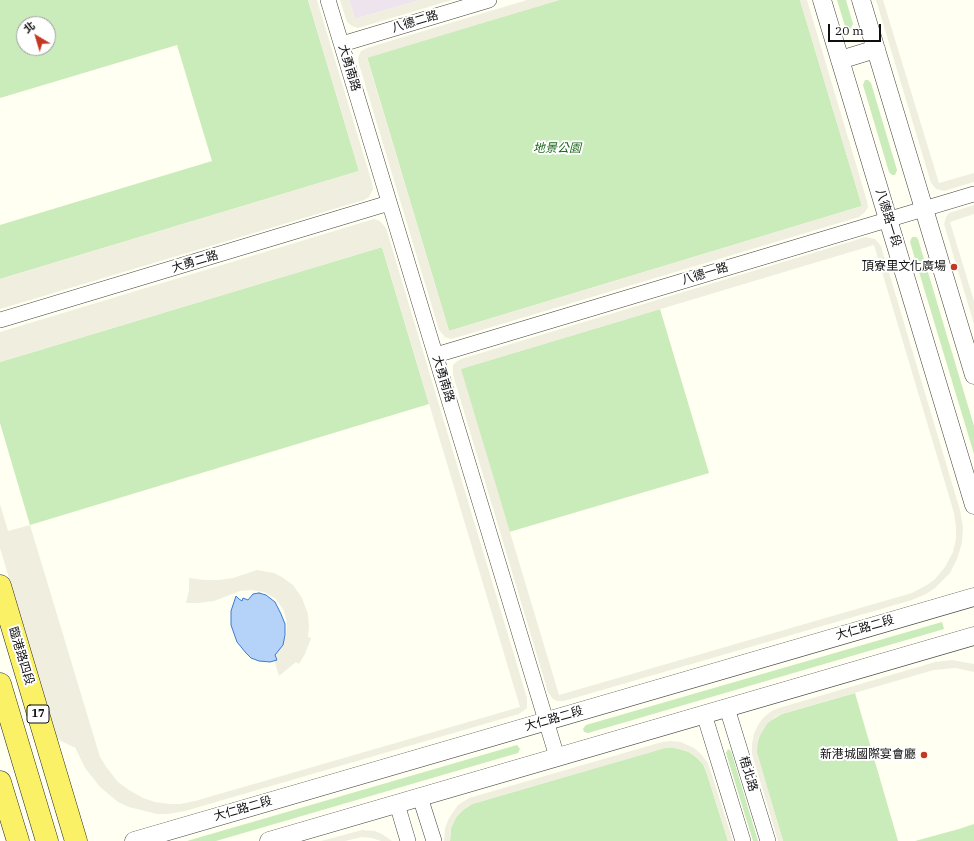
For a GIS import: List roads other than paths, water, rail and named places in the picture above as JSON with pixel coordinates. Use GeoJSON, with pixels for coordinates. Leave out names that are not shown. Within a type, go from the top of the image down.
{"type":"FeatureCollection","features":[{"type":"Feature","properties":{"kind":"main road","name":"臨港路四段"},"geometry":{"type":"LineString","coordinates":[[0,586],[76,841]]}},
{"type":"Feature","properties":{"kind":"main road","name":"17"},"geometry":{"type":"LineString","coordinates":[[0,684],[47,841]]}},
{"type":"Feature","properties":{"kind":"main road"},"geometry":{"type":"LineString","coordinates":[[0,782],[18,841]]}},
{"type":"Feature","properties":{"kind":"street","name":"大勇南路"},"geometry":{"type":"LineString","coordinates":[[328,0],[556,757]]}},
{"type":"Feature","properties":{"kind":"street","name":"八德二路"},"geometry":{"type":"LineString","coordinates":[[342,44],[489,0]]}},
{"type":"Feature","properties":{"kind":"street","name":"八德路一段"},"geometry":{"type":"LineString","coordinates":[[822,0],[974,505]]}},
{"type":"Feature","properties":{"kind":"street"},"geometry":{"type":"LineString","coordinates":[[861,0],[974,375]]}},
{"type":"Feature","properties":{"kind":"street"},"geometry":{"type":"LineString","coordinates":[[840,60],[876,49]]}},
{"type":"Feature","properties":{"kind":"street","name":"八德一路"},"geometry":{"type":"LineString","coordinates":[[436,355],[974,194]]}},
{"type":"Feature","properties":{"kind":"street","name":"大勇二路"},"geometry":{"type":"LineString","coordinates":[[0,320],[390,203]]}},
{"type":"Feature","properties":{"kind":"street","name":"大仁路二段"},"geometry":{"type":"LineString","coordinates":[[134,841],[974,597]]}},
{"type":"Feature","properties":{"kind":"street"},"geometry":{"type":"LineString","coordinates":[[269,841],[974,636]]}},
{"type":"Feature","properties":{"kind":"street","name":"梧北路"},"geometry":{"type":"LineString","coordinates":[[727,708],[768,841]]}},
{"type":"Feature","properties":{"kind":"street","name":"梧北路"},"geometry":{"type":"LineString","coordinates":[[704,714],[743,841]]}},
{"type":"Feature","properties":{"kind":"street"},"geometry":{"type":"LineString","coordinates":[[420,797],[434,841]]}},
{"type":"Feature","properties":{"kind":"street"},"geometry":{"type":"LineString","coordinates":[[397,804],[408,841]]}},
{"type":"Feature","properties":{"kind":"water"},"geometry":{"type":"Polygon","coordinates":[[[259,593],[266,595],[275,602],[285,624],[283,645],[275,655],[277,660],[270,662],[259,661],[251,658],[237,642],[231,625],[231,611],[236,596],[242,601],[243,598],[248,600],[253,594],[259,593]]]}},
{"type":"Feature","properties":{"kind":"place","name":"頂寮里文化廣場"},"geometry":{"type":"Point","coordinates":[954,267]}},
{"type":"Feature","properties":{"kind":"place","name":"新港城國際宴會廳"},"geometry":{"type":"Point","coordinates":[924,755]}},
{"type":"Feature","properties":{"kind":"park label","name":"地景公園"},"geometry":{"type":"Point","coordinates":[557,149]}}]}
